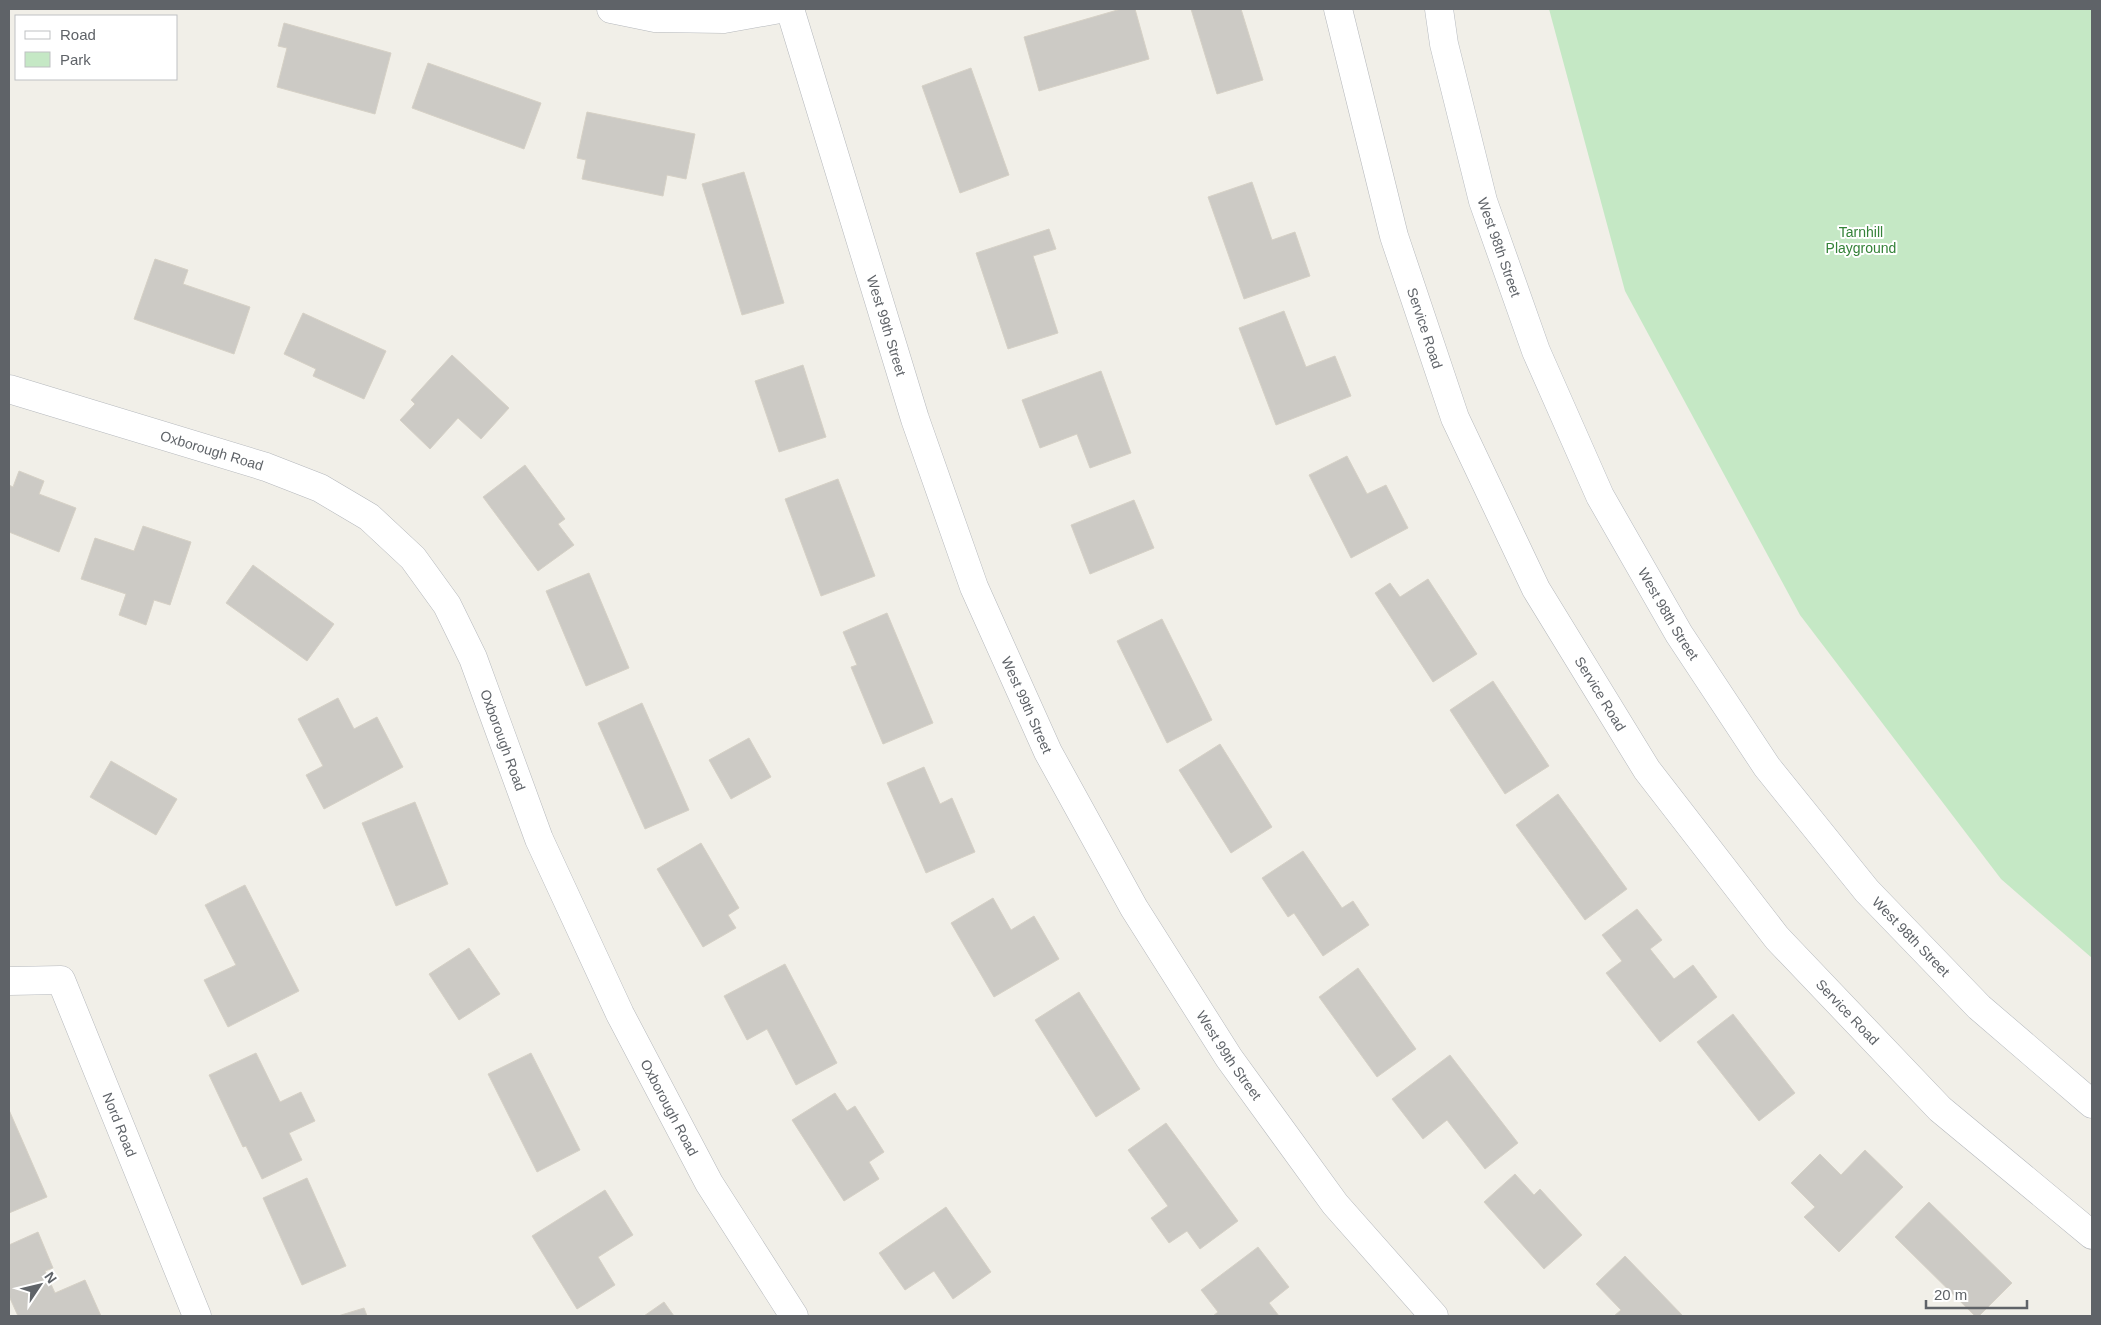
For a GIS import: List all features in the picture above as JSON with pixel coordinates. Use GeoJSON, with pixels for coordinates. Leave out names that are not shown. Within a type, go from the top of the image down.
{"type":"FeatureCollection","features":[{"type":"Feature","properties":{"kind":"street"},"geometry":{"type":"LineString","coordinates":[[611,9],[655,18],[724,19],[780,9]]}},
{"type":"Feature","properties":{"kind":"street","name":"West 99th Street"},"geometry":{"type":"LineString","coordinates":[[790,9],[915,419],[974,587],[1048,752],[1134,908],[1229,1058],[1336,1204],[1434,1316]]}},
{"type":"Feature","properties":{"kind":"street","name":"Service Road"},"geometry":{"type":"LineString","coordinates":[[1338,9],[1394,236],[1455,418],[1536,589],[1647,770],[1777,938],[1933,1102],[2092,1235]]}},
{"type":"Feature","properties":{"kind":"street","name":"West 98th Street"},"geometry":{"type":"LineString","coordinates":[[1438,9],[1444,44],[1483,201],[1536,351],[1600,496],[1679,634],[1767,767],[1867,891],[1980,1007],[2092,1104]]}},
{"type":"Feature","properties":{"kind":"street","name":"Oxborough Road"},"geometry":{"type":"LineString","coordinates":[[9,388],[266,467],[320,488],[369,517],[413,558],[446,605],[473,658],[539,839],[620,1014],[709,1183],[794,1316]]}},
{"type":"Feature","properties":{"kind":"street","name":"Nord Road"},"geometry":{"type":"LineString","coordinates":[[9,981],[61,980],[197,1316]]}},
{"type":"Feature","properties":{"kind":"green space","name":"Tarnhill Playground"},"geometry":{"type":"Polygon","coordinates":[[[1549,9],[2092,9],[2092,958],[2001,879],[1800,615],[1625,291],[1549,9]]]}},
{"type":"Feature","properties":{"kind":"building"},"geometry":{"type":"Polygon","coordinates":[[[1121,9],[1135,9],[1149,59],[1039,91],[1024,37],[1121,9]]]}},
{"type":"Feature","properties":{"kind":"building"},"geometry":{"type":"Polygon","coordinates":[[[1191,9],[1241,9],[1263,80],[1217,94],[1191,9]]]}},
{"type":"Feature","properties":{"kind":"building"},"geometry":{"type":"Polygon","coordinates":[[[284,23],[391,53],[375,114],[277,87],[287,48],[278,46],[284,23]]]}},
{"type":"Feature","properties":{"kind":"building"},"geometry":{"type":"Polygon","coordinates":[[[428,63],[541,103],[524,149],[412,108],[428,63]]]}},
{"type":"Feature","properties":{"kind":"building"},"geometry":{"type":"Polygon","coordinates":[[[971,68],[1009,175],[960,193],[922,86],[971,68]]]}},
{"type":"Feature","properties":{"kind":"building"},"geometry":{"type":"Polygon","coordinates":[[[587,112],[695,134],[686,179],[667,175],[663,196],[582,179],[586,160],[577,158],[587,112]]]}},
{"type":"Feature","properties":{"kind":"building"},"geometry":{"type":"Polygon","coordinates":[[[744,172],[784,303],[742,315],[702,184],[744,172]]]}},
{"type":"Feature","properties":{"kind":"building"},"geometry":{"type":"Polygon","coordinates":[[[1252,182],[1272,240],[1295,232],[1310,276],[1244,299],[1208,197],[1252,182]]]}},
{"type":"Feature","properties":{"kind":"building"},"geometry":{"type":"Polygon","coordinates":[[[1049,229],[1056,249],[1033,256],[1058,333],[1008,349],[976,253],[1049,229]]]}},
{"type":"Feature","properties":{"kind":"building"},"geometry":{"type":"Polygon","coordinates":[[[155,259],[188,270],[183,284],[250,307],[234,354],[134,319],[155,259]]]}},
{"type":"Feature","properties":{"kind":"building"},"geometry":{"type":"Polygon","coordinates":[[[1284,311],[1306,367],[1335,356],[1351,396],[1276,425],[1239,328],[1284,311]]]}},
{"type":"Feature","properties":{"kind":"building"},"geometry":{"type":"Polygon","coordinates":[[[303,313],[386,351],[364,399],[313,376],[316,369],[284,354],[303,313]]]}},
{"type":"Feature","properties":{"kind":"building"},"geometry":{"type":"Polygon","coordinates":[[[452,355],[509,408],[481,439],[458,418],[430,449],[400,420],[415,404],[411,400],[452,355]]]}},
{"type":"Feature","properties":{"kind":"building"},"geometry":{"type":"Polygon","coordinates":[[[803,365],[826,437],[779,452],[755,381],[803,365]]]}},
{"type":"Feature","properties":{"kind":"building"},"geometry":{"type":"Polygon","coordinates":[[[1101,371],[1131,453],[1090,468],[1077,434],[1040,448],[1022,400],[1101,371]]]}},
{"type":"Feature","properties":{"kind":"building"},"geometry":{"type":"Polygon","coordinates":[[[1347,456],[1367,494],[1386,485],[1408,528],[1351,558],[1309,475],[1347,456]]]}},
{"type":"Feature","properties":{"kind":"building"},"geometry":{"type":"Polygon","coordinates":[[[525,465],[565,519],[558,524],[574,545],[538,571],[483,497],[525,465]]]}},
{"type":"Feature","properties":{"kind":"building"},"geometry":{"type":"Polygon","coordinates":[[[19,471],[44,481],[39,494],[76,508],[59,552],[9,532],[9,485],[13,487],[19,471]]]}},
{"type":"Feature","properties":{"kind":"building"},"geometry":{"type":"Polygon","coordinates":[[[838,479],[875,576],[821,596],[785,499],[838,479]]]}},
{"type":"Feature","properties":{"kind":"building"},"geometry":{"type":"Polygon","coordinates":[[[1134,500],[1154,548],[1090,574],[1071,525],[1134,500]]]}},
{"type":"Feature","properties":{"kind":"building"},"geometry":{"type":"Polygon","coordinates":[[[143,526],[191,542],[170,605],[154,600],[146,625],[119,615],[126,594],[81,579],[95,538],[134,551],[143,526]]]}},
{"type":"Feature","properties":{"kind":"building"},"geometry":{"type":"Polygon","coordinates":[[[253,565],[334,624],[307,661],[226,603],[253,565]]]}},
{"type":"Feature","properties":{"kind":"building"},"geometry":{"type":"Polygon","coordinates":[[[589,573],[629,668],[586,686],[546,591],[589,573]]]}},
{"type":"Feature","properties":{"kind":"building"},"geometry":{"type":"Polygon","coordinates":[[[1428,579],[1477,654],[1433,682],[1375,593],[1390,583],[1400,597],[1428,579]]]}},
{"type":"Feature","properties":{"kind":"building"},"geometry":{"type":"Polygon","coordinates":[[[887,613],[933,723],[883,744],[851,667],[857,665],[843,632],[887,613]]]}},
{"type":"Feature","properties":{"kind":"building"},"geometry":{"type":"Polygon","coordinates":[[[1162,619],[1212,720],[1167,743],[1117,641],[1162,619]]]}},
{"type":"Feature","properties":{"kind":"building"},"geometry":{"type":"Polygon","coordinates":[[[1493,681],[1549,766],[1505,794],[1450,710],[1493,681]]]}},
{"type":"Feature","properties":{"kind":"building"},"geometry":{"type":"Polygon","coordinates":[[[338,698],[354,729],[377,717],[403,767],[324,809],[306,775],[323,766],[298,719],[338,698]]]}},
{"type":"Feature","properties":{"kind":"building"},"geometry":{"type":"Polygon","coordinates":[[[642,703],[689,810],[645,829],[598,723],[642,703]]]}},
{"type":"Feature","properties":{"kind":"building"},"geometry":{"type":"Polygon","coordinates":[[[749,738],[771,777],[731,799],[709,760],[749,738]]]}},
{"type":"Feature","properties":{"kind":"building"},"geometry":{"type":"Polygon","coordinates":[[[1220,744],[1272,827],[1231,853],[1179,770],[1220,744]]]}},
{"type":"Feature","properties":{"kind":"building"},"geometry":{"type":"Polygon","coordinates":[[[111,761],[177,799],[156,835],[90,797],[111,761]]]}},
{"type":"Feature","properties":{"kind":"building"},"geometry":{"type":"Polygon","coordinates":[[[924,767],[940,804],[952,798],[975,852],[926,873],[887,783],[924,767]]]}},
{"type":"Feature","properties":{"kind":"building"},"geometry":{"type":"Polygon","coordinates":[[[1558,794],[1627,889],[1585,920],[1516,825],[1558,794]]]}},
{"type":"Feature","properties":{"kind":"building"},"geometry":{"type":"Polygon","coordinates":[[[415,802],[448,884],[396,906],[362,823],[415,802]]]}},
{"type":"Feature","properties":{"kind":"building"},"geometry":{"type":"Polygon","coordinates":[[[701,843],[739,908],[728,915],[736,928],[703,947],[657,869],[701,843]]]}},
{"type":"Feature","properties":{"kind":"building"},"geometry":{"type":"Polygon","coordinates":[[[1303,851],[1342,908],[1353,901],[1369,925],[1323,956],[1294,913],[1288,917],[1262,878],[1303,851]]]}},
{"type":"Feature","properties":{"kind":"building"},"geometry":{"type":"Polygon","coordinates":[[[245,885],[299,991],[228,1027],[204,980],[236,965],[205,905],[245,885]]]}},
{"type":"Feature","properties":{"kind":"building"},"geometry":{"type":"Polygon","coordinates":[[[993,898],[1011,930],[1034,916],[1059,959],[994,997],[951,923],[993,898]]]}},
{"type":"Feature","properties":{"kind":"building"},"geometry":{"type":"Polygon","coordinates":[[[1637,909],[1662,940],[1650,949],[1674,979],[1693,965],[1717,997],[1660,1042],[1606,973],[1622,961],[1602,935],[1637,909]]]}},
{"type":"Feature","properties":{"kind":"building"},"geometry":{"type":"Polygon","coordinates":[[[469,948],[500,994],[459,1020],[429,974],[469,948]]]}},
{"type":"Feature","properties":{"kind":"building"},"geometry":{"type":"Polygon","coordinates":[[[785,964],[837,1063],[796,1085],[767,1029],[747,1040],[724,996],[785,964]]]}},
{"type":"Feature","properties":{"kind":"building"},"geometry":{"type":"Polygon","coordinates":[[[1358,968],[1416,1049],[1377,1077],[1319,997],[1358,968]]]}},
{"type":"Feature","properties":{"kind":"building"},"geometry":{"type":"Polygon","coordinates":[[[1079,992],[1140,1089],[1096,1117],[1035,1020],[1079,992]]]}},
{"type":"Feature","properties":{"kind":"building"},"geometry":{"type":"Polygon","coordinates":[[[1733,1014],[1795,1093],[1759,1121],[1697,1042],[1733,1014]]]}},
{"type":"Feature","properties":{"kind":"building"},"geometry":{"type":"Polygon","coordinates":[[[256,1053],[280,1102],[301,1092],[315,1121],[289,1133],[302,1160],[262,1179],[246,1146],[243,1147],[209,1075],[256,1053]]]}},
{"type":"Feature","properties":{"kind":"building"},"geometry":{"type":"Polygon","coordinates":[[[531,1053],[580,1150],[537,1172],[488,1074],[531,1053]]]}},
{"type":"Feature","properties":{"kind":"building"},"geometry":{"type":"Polygon","coordinates":[[[1450,1055],[1518,1143],[1485,1169],[1447,1120],[1423,1139],[1392,1099],[1450,1055]]]}},
{"type":"Feature","properties":{"kind":"building"},"geometry":{"type":"Polygon","coordinates":[[[835,1093],[847,1111],[855,1106],[884,1152],[869,1162],[879,1179],[844,1201],[792,1120],[835,1093]]]}},
{"type":"Feature","properties":{"kind":"building"},"geometry":{"type":"Polygon","coordinates":[[[9,1110],[47,1197],[9,1213],[9,1110]]]}},
{"type":"Feature","properties":{"kind":"building"},"geometry":{"type":"Polygon","coordinates":[[[1166,1123],[1238,1221],[1200,1249],[1187,1231],[1169,1243],[1151,1218],[1168,1206],[1128,1150],[1166,1123]]]}},
{"type":"Feature","properties":{"kind":"building"},"geometry":{"type":"Polygon","coordinates":[[[1865,1150],[1903,1187],[1839,1252],[1804,1217],[1815,1207],[1791,1183],[1820,1154],[1841,1175],[1865,1150]]]}},
{"type":"Feature","properties":{"kind":"building"},"geometry":{"type":"Polygon","coordinates":[[[1515,1174],[1534,1195],[1540,1189],[1582,1235],[1544,1269],[1484,1202],[1515,1174]]]}},
{"type":"Feature","properties":{"kind":"building"},"geometry":{"type":"Polygon","coordinates":[[[307,1178],[346,1266],[302,1285],[263,1198],[307,1178]]]}},
{"type":"Feature","properties":{"kind":"building"},"geometry":{"type":"Polygon","coordinates":[[[605,1190],[633,1235],[598,1257],[615,1285],[577,1309],[532,1236],[605,1190]]]}},
{"type":"Feature","properties":{"kind":"building"},"geometry":{"type":"Polygon","coordinates":[[[1929,1202],[2012,1283],[1979,1316],[1975,1316],[1895,1237],[1929,1202]]]}},
{"type":"Feature","properties":{"kind":"building"},"geometry":{"type":"Polygon","coordinates":[[[946,1207],[991,1272],[953,1299],[934,1271],[905,1290],[879,1253],[946,1207]]]}},
{"type":"Feature","properties":{"kind":"building"},"geometry":{"type":"Polygon","coordinates":[[[38,1232],[53,1268],[45,1271],[55,1293],[85,1280],[101,1316],[18,1316],[9,1296],[9,1245],[38,1232]]]}},
{"type":"Feature","properties":{"kind":"building"},"geometry":{"type":"Polygon","coordinates":[[[1258,1247],[1289,1287],[1269,1303],[1279,1316],[1213,1316],[1218,1312],[1201,1290],[1258,1247]]]}},
{"type":"Feature","properties":{"kind":"building"},"geometry":{"type":"Polygon","coordinates":[[[1625,1256],[1683,1316],[1614,1316],[1621,1310],[1596,1284],[1625,1256]]]}},
{"type":"Feature","properties":{"kind":"building"},"geometry":{"type":"Polygon","coordinates":[[[664,1302],[674,1316],[644,1316],[664,1302]]]}},
{"type":"Feature","properties":{"kind":"building"},"geometry":{"type":"Polygon","coordinates":[[[364,1308],[367,1316],[338,1316],[364,1308]]]}}]}
